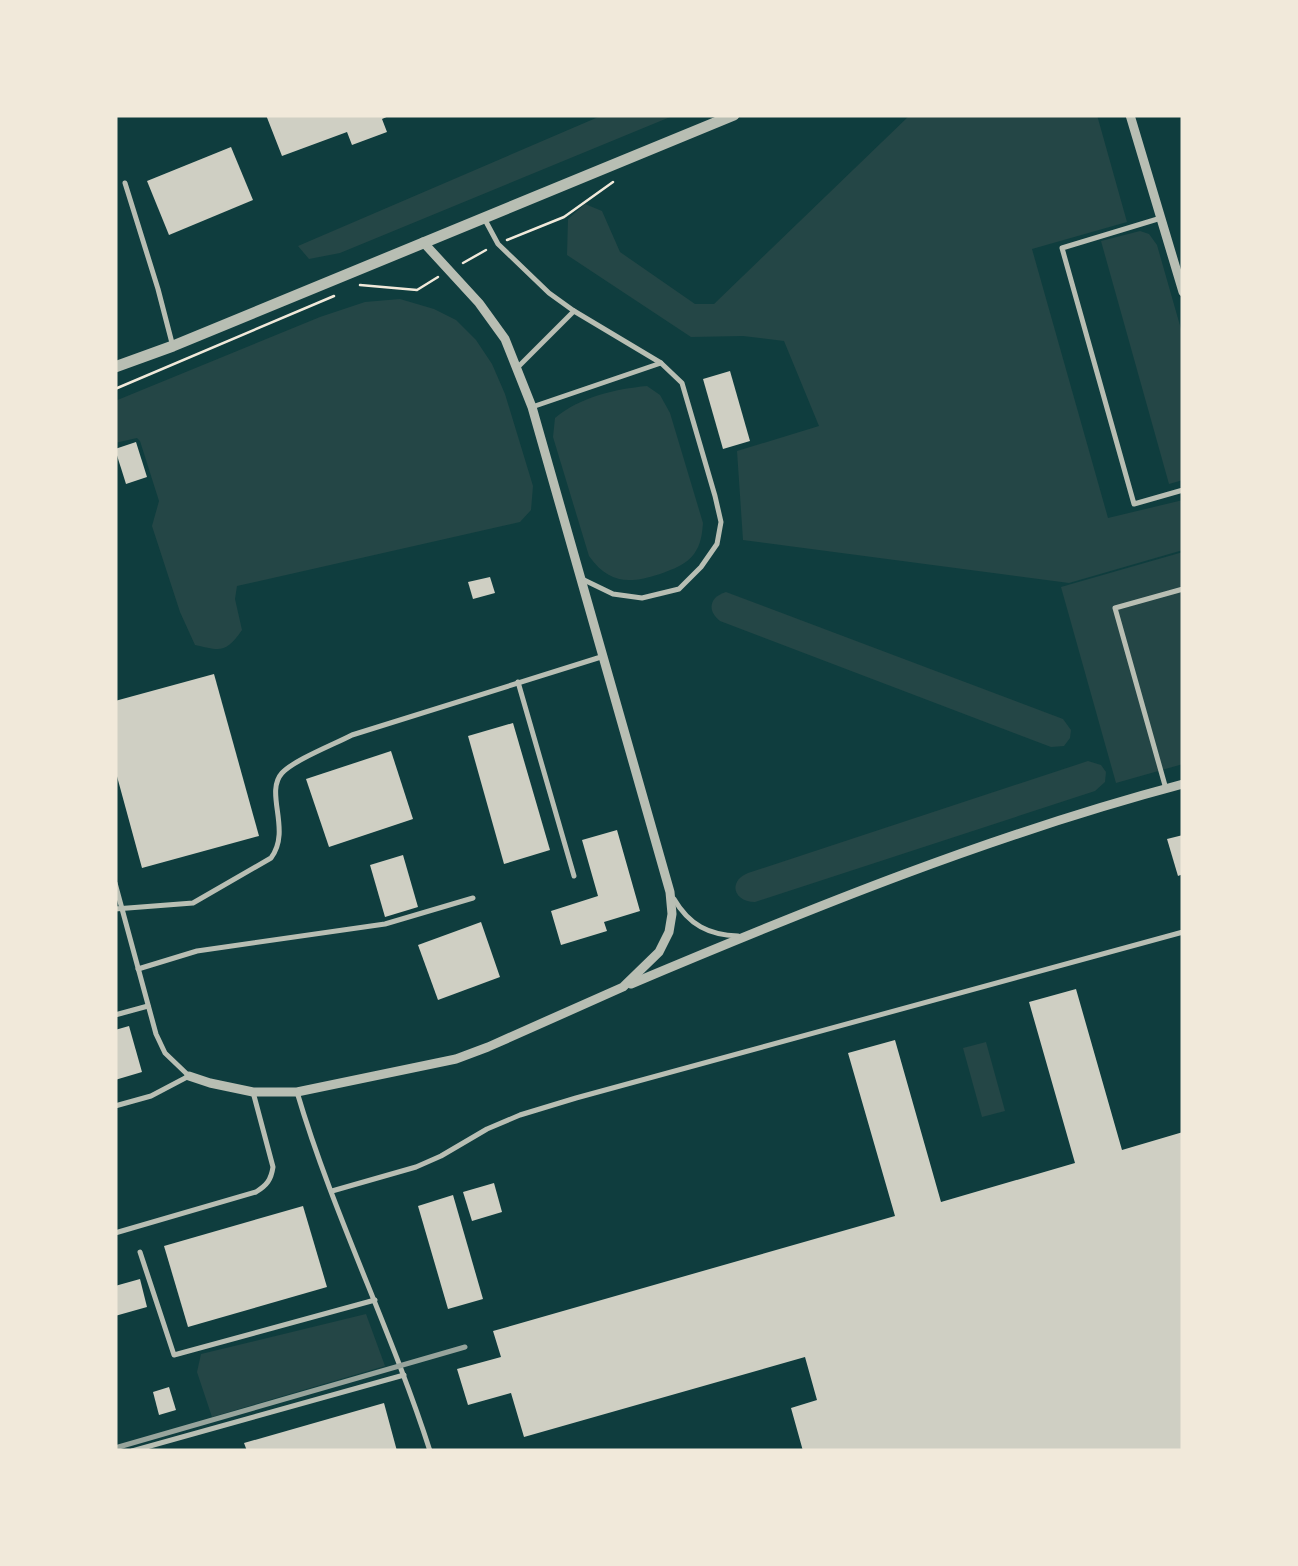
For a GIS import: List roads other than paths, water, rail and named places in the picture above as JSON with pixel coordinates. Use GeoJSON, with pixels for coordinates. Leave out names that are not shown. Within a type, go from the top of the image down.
{"type":"FeatureCollection","features":[{"type":"Feature","properties":{"kind":"street"},"geometry":{"type":"LineString","coordinates":[[115,367],[734,115]]}},
{"type":"Feature","properties":{"kind":"street"},"geometry":{"type":"LineString","coordinates":[[1130,115],[1183,292]]}},
{"type":"Feature","properties":{"kind":"street"},"geometry":{"type":"LineString","coordinates":[[424,242],[504,339],[532,407],[670,892],[669,932],[647,966],[624,987]]}},
{"type":"Feature","properties":{"kind":"street"},"geometry":{"type":"LineString","coordinates":[[190,1076],[253,1092],[297,1092],[456,1058],[745,936],[1032,829],[1183,784]]}},
{"type":"Feature","properties":{"kind":"lane"},"geometry":{"type":"LineString","coordinates":[[125,183],[173,346]]}},
{"type":"Feature","properties":{"kind":"lane"},"geometry":{"type":"LineString","coordinates":[[484,218],[498,244],[548,293],[661,362],[682,383],[721,522],[717,544],[679,589],[642,598],[613,594],[579,578]]}},
{"type":"Feature","properties":{"kind":"lane"},"geometry":{"type":"LineString","coordinates":[[1162,218],[1062,248],[1134,504],[1183,490]]}},
{"type":"Feature","properties":{"kind":"lane"},"geometry":{"type":"LineString","coordinates":[[517,368],[574,311]]}},
{"type":"Feature","properties":{"kind":"lane"},"geometry":{"type":"LineString","coordinates":[[532,407],[661,362]]}},
{"type":"Feature","properties":{"kind":"lane"},"geometry":{"type":"LineString","coordinates":[[1166,789],[1115,608],[1183,588]]}},
{"type":"Feature","properties":{"kind":"lane"},"geometry":{"type":"LineString","coordinates":[[118,909],[193,903],[271,858],[281,835],[275,790],[278,780],[283,772],[324,749],[352,735],[602,657]]}},
{"type":"Feature","properties":{"kind":"lane"},"geometry":{"type":"LineString","coordinates":[[518,682],[574,876]]}},
{"type":"Feature","properties":{"kind":"lane"},"geometry":{"type":"LineString","coordinates":[[115,882],[118,909],[156,1034],[165,1054],[190,1076],[151,1096],[115,1106]]}},
{"type":"Feature","properties":{"kind":"lane"},"geometry":{"type":"LineString","coordinates":[[670,892],[680,909],[703,930],[745,936]]}},
{"type":"Feature","properties":{"kind":"lane"},"geometry":{"type":"LineString","coordinates":[[138,969],[197,951],[385,924],[472,898]]}},
{"type":"Feature","properties":{"kind":"lane"},"geometry":{"type":"LineString","coordinates":[[332,1191],[416,1167],[487,1129],[576,1098],[1183,932]]}},
{"type":"Feature","properties":{"kind":"lane"},"geometry":{"type":"LineString","coordinates":[[115,1015],[148,1006]]}},
{"type":"Feature","properties":{"kind":"lane"},"geometry":{"type":"LineString","coordinates":[[115,1233],[266,1186],[273,1166],[253,1092]]}},
{"type":"Feature","properties":{"kind":"lane"},"geometry":{"type":"LineString","coordinates":[[297,1092],[316,1153],[430,1451]]}},
{"type":"Feature","properties":{"kind":"lane"},"geometry":{"type":"LineString","coordinates":[[140,1252],[174,1355],[375,1300]]}},
{"type":"Feature","properties":{"kind":"lane"},"geometry":{"type":"LineString","coordinates":[[132,1451],[404,1375]]}},
{"type":"Feature","properties":{"kind":"railway"},"geometry":{"type":"LineString","coordinates":[[115,1448],[465,1347]]}}]}
